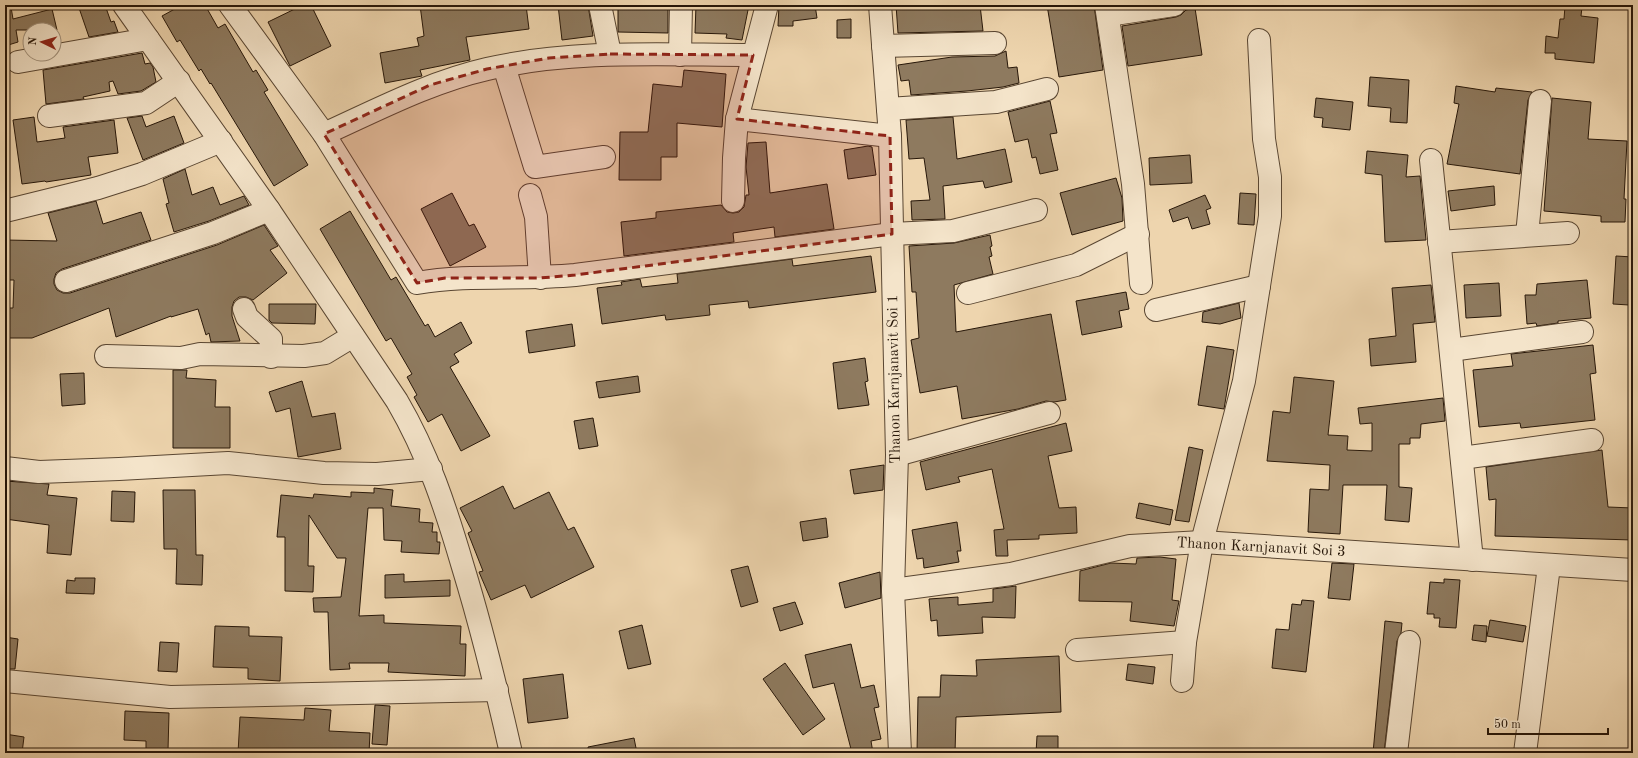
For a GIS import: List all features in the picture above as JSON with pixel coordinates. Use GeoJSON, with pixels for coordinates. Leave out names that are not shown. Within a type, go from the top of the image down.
{"type":"FeatureCollection","features":[{"type":"Feature","properties":{"kind":"street"},"geometry":{"type":"LineString","coordinates":[[124,5],[269,210],[397,402],[413,429],[431,468],[444,503],[476,611],[497,690],[511,753]]}},
{"type":"Feature","properties":{"kind":"street"},"geometry":{"type":"LineString","coordinates":[[230,5],[324,134],[417,283],[445,278],[540,278],[892,234],[953,231],[1036,210]]}},
{"type":"Feature","properties":{"kind":"street"},"geometry":{"type":"LineString","coordinates":[[600,5],[610,54]]}},
{"type":"Feature","properties":{"kind":"street"},"geometry":{"type":"LineString","coordinates":[[680,55],[681,5]]}},
{"type":"Feature","properties":{"kind":"street"},"geometry":{"type":"LineString","coordinates":[[733,201],[737,119],[767,5]]}},
{"type":"Feature","properties":{"kind":"street","name":"Thanon Karnjanavit Soi 1"},"geometry":{"type":"LineString","coordinates":[[880,5],[890,136],[897,455],[893,590],[900,753]]}},
{"type":"Feature","properties":{"kind":"street"},"geometry":{"type":"LineString","coordinates":[[1141,283],[1133,184],[1107,10],[1174,5]]}},
{"type":"Feature","properties":{"kind":"street"},"geometry":{"type":"LineString","coordinates":[[18,62],[148,39]]}},
{"type":"Feature","properties":{"kind":"street"},"geometry":{"type":"LineString","coordinates":[[1182,681],[1185,642],[1202,542],[1244,380],[1271,198],[1264,139],[1259,40]]}},
{"type":"Feature","properties":{"kind":"street"},"geometry":{"type":"LineString","coordinates":[[883,46],[995,43]]}},
{"type":"Feature","properties":{"kind":"street"},"geometry":{"type":"LineString","coordinates":[[324,134],[430,85],[487,69],[550,58],[610,54],[754,55]]}},
{"type":"Feature","properties":{"kind":"street"},"geometry":{"type":"LineString","coordinates":[[504,66],[535,167],[604,157]]}},
{"type":"Feature","properties":{"kind":"street"},"geometry":{"type":"LineString","coordinates":[[49,116],[146,103],[179,81]]}},
{"type":"Feature","properties":{"kind":"street"},"geometry":{"type":"LineString","coordinates":[[888,109],[996,102],[1047,89]]}},
{"type":"Feature","properties":{"kind":"street"},"geometry":{"type":"LineString","coordinates":[[1527,235],[1540,101]]}},
{"type":"Feature","properties":{"kind":"street"},"geometry":{"type":"LineString","coordinates":[[737,119],[890,136]]}},
{"type":"Feature","properties":{"kind":"street"},"geometry":{"type":"LineString","coordinates":[[5,211],[142,174],[221,141]]}},
{"type":"Feature","properties":{"kind":"street"},"geometry":{"type":"LineString","coordinates":[[1431,160],[1472,560]]}},
{"type":"Feature","properties":{"kind":"street"},"geometry":{"type":"LineString","coordinates":[[530,195],[536,217],[540,278]]}},
{"type":"Feature","properties":{"kind":"street"},"geometry":{"type":"LineString","coordinates":[[66,281],[212,233],[269,210]]}},
{"type":"Feature","properties":{"kind":"street"},"geometry":{"type":"LineString","coordinates":[[1439,242],[1568,233]]}},
{"type":"Feature","properties":{"kind":"street"},"geometry":{"type":"LineString","coordinates":[[968,293],[1076,265],[1138,234]]}},
{"type":"Feature","properties":{"kind":"street"},"geometry":{"type":"LineString","coordinates":[[1156,310],[1259,286]]}},
{"type":"Feature","properties":{"kind":"street"},"geometry":{"type":"LineString","coordinates":[[244,309],[247,317],[269,337],[271,356]]}},
{"type":"Feature","properties":{"kind":"street"},"geometry":{"type":"LineString","coordinates":[[1451,350],[1582,332]]}},
{"type":"Feature","properties":{"kind":"street"},"geometry":{"type":"LineString","coordinates":[[106,356],[181,358],[200,354],[271,356],[325,353],[353,336]]}},
{"type":"Feature","properties":{"kind":"street"},"geometry":{"type":"LineString","coordinates":[[897,455],[1049,413]]}},
{"type":"Feature","properties":{"kind":"street"},"geometry":{"type":"LineString","coordinates":[[1462,458],[1592,440]]}},
{"type":"Feature","properties":{"kind":"street"},"geometry":{"type":"LineString","coordinates":[[5,468],[38,472],[228,463],[324,473],[377,474],[431,468]]}},
{"type":"Feature","properties":{"kind":"street","name":"Thanon Karnjanavit Soi 3"},"geometry":{"type":"LineString","coordinates":[[893,590],[1011,574],[1130,546],[1202,542],[1549,566],[1633,570]]}},
{"type":"Feature","properties":{"kind":"street"},"geometry":{"type":"LineString","coordinates":[[1525,753],[1549,566]]}},
{"type":"Feature","properties":{"kind":"street"},"geometry":{"type":"LineString","coordinates":[[1076,650],[1185,642]]}},
{"type":"Feature","properties":{"kind":"street"},"geometry":{"type":"LineString","coordinates":[[1396,753],[1409,642]]}},
{"type":"Feature","properties":{"kind":"street"},"geometry":{"type":"LineString","coordinates":[[5,681],[170,697],[497,690]]}},
{"type":"Feature","properties":{"kind":"highlighted area"},"geometry":{"type":"Polygon","coordinates":[[[610,54],[753,55],[737,119],[890,136],[892,234],[575,275],[540,278],[445,278],[417,283],[324,134],[430,85],[487,69],[549,58],[610,54]]]}},
{"type":"Feature","properties":{"kind":"building"},"geometry":{"type":"Polygon","coordinates":[[[78,5],[105,5],[111,22],[114,21],[118,32],[89,37],[78,5]]]}},
{"type":"Feature","properties":{"kind":"building"},"geometry":{"type":"Polygon","coordinates":[[[182,5],[205,5],[218,28],[225,24],[253,72],[256,70],[268,90],[264,92],[308,165],[274,186],[211,83],[210,84],[201,69],[199,71],[180,40],[177,42],[162,16],[182,5]]]}},
{"type":"Feature","properties":{"kind":"building"},"geometry":{"type":"Polygon","coordinates":[[[303,5],[311,5],[331,46],[290,66],[268,22],[303,5]]]}},
{"type":"Feature","properties":{"kind":"building"},"geometry":{"type":"Polygon","coordinates":[[[420,5],[526,5],[529,29],[466,37],[470,60],[420,70],[422,76],[385,83],[380,53],[419,46],[417,38],[424,36],[420,5]]]}},
{"type":"Feature","properties":{"kind":"building"},"geometry":{"type":"Polygon","coordinates":[[[558,5],[588,5],[593,36],[562,40],[558,5]]]}},
{"type":"Feature","properties":{"kind":"building"},"geometry":{"type":"Polygon","coordinates":[[[618,5],[668,5],[668,33],[618,32],[618,5]]]}},
{"type":"Feature","properties":{"kind":"building"},"geometry":{"type":"Polygon","coordinates":[[[696,5],[749,5],[742,40],[726,38],[727,34],[695,33],[696,5]]]}},
{"type":"Feature","properties":{"kind":"building"},"geometry":{"type":"Polygon","coordinates":[[[779,5],[815,5],[817,18],[793,21],[793,26],[778,26],[779,5]]]}},
{"type":"Feature","properties":{"kind":"building"},"geometry":{"type":"Polygon","coordinates":[[[896,5],[980,5],[983,31],[898,33],[896,5]]]}},
{"type":"Feature","properties":{"kind":"building"},"geometry":{"type":"Polygon","coordinates":[[[1047,5],[1094,5],[1103,70],[1059,77],[1047,5]]]}},
{"type":"Feature","properties":{"kind":"building"},"geometry":{"type":"Polygon","coordinates":[[[1565,6],[1582,7],[1581,16],[1598,18],[1594,63],[1555,59],[1555,53],[1545,53],[1546,36],[1558,38],[1560,19],[1564,19],[1565,6]]]}},
{"type":"Feature","properties":{"kind":"building"},"geometry":{"type":"Polygon","coordinates":[[[11,7],[13,19],[52,9],[55,22],[22,22],[22,30],[16,30],[18,42],[5,46],[5,8],[11,7]]]}},
{"type":"Feature","properties":{"kind":"building"},"geometry":{"type":"Polygon","coordinates":[[[1195,8],[1202,55],[1128,66],[1122,26],[1176,17],[1181,15],[1186,10],[1195,8]]]}},
{"type":"Feature","properties":{"kind":"building"},"geometry":{"type":"Polygon","coordinates":[[[851,19],[851,38],[837,38],[837,20],[851,19]]]}},
{"type":"Feature","properties":{"kind":"building"},"geometry":{"type":"Polygon","coordinates":[[[1006,51],[1008,68],[1017,67],[1019,83],[1003,87],[967,91],[911,95],[909,80],[901,81],[898,65],[952,57],[995,56],[1006,51]]]}},
{"type":"Feature","properties":{"kind":"building"},"geometry":{"type":"Polygon","coordinates":[[[142,53],[145,64],[150,63],[153,67],[156,82],[141,91],[118,94],[113,81],[109,82],[110,91],[83,97],[84,99],[46,104],[43,70],[142,53]]]}},
{"type":"Feature","properties":{"kind":"building"},"geometry":{"type":"Polygon","coordinates":[[[684,70],[726,74],[722,127],[677,123],[677,157],[661,157],[661,180],[619,180],[620,132],[648,132],[653,84],[682,87],[684,70]]]}},
{"type":"Feature","properties":{"kind":"building"},"geometry":{"type":"Polygon","coordinates":[[[1370,77],[1409,80],[1407,123],[1390,122],[1391,108],[1368,106],[1370,77]]]}},
{"type":"Feature","properties":{"kind":"building"},"geometry":{"type":"Polygon","coordinates":[[[1456,86],[1495,92],[1496,88],[1532,92],[1528,100],[1520,174],[1447,164],[1459,104],[1454,103],[1456,86]]]}},
{"type":"Feature","properties":{"kind":"building"},"geometry":{"type":"Polygon","coordinates":[[[1316,98],[1353,102],[1350,130],[1322,127],[1323,118],[1314,117],[1316,98]]]}},
{"type":"Feature","properties":{"kind":"building"},"geometry":{"type":"Polygon","coordinates":[[[1552,98],[1591,102],[1588,139],[1627,141],[1624,199],[1626,199],[1625,222],[1601,222],[1601,216],[1544,211],[1552,98]]]}},
{"type":"Feature","properties":{"kind":"building"},"geometry":{"type":"Polygon","coordinates":[[[1050,101],[1057,133],[1050,134],[1058,170],[1040,174],[1036,157],[1032,158],[1028,139],[1015,142],[1008,112],[1050,101]]]}},
{"type":"Feature","properties":{"kind":"building"},"geometry":{"type":"Polygon","coordinates":[[[142,116],[146,127],[174,116],[184,143],[143,160],[127,118],[142,116]]]}},
{"type":"Feature","properties":{"kind":"building"},"geometry":{"type":"Polygon","coordinates":[[[34,117],[37,142],[65,138],[63,127],[114,120],[118,153],[88,157],[91,175],[22,184],[13,120],[34,117]]]}},
{"type":"Feature","properties":{"kind":"building"},"geometry":{"type":"Polygon","coordinates":[[[953,117],[957,159],[1005,149],[1012,182],[985,188],[983,181],[943,186],[945,219],[912,220],[911,201],[930,200],[924,158],[909,159],[906,120],[953,117]]]}},
{"type":"Feature","properties":{"kind":"building"},"geometry":{"type":"Polygon","coordinates":[[[766,142],[770,193],[827,184],[834,229],[775,237],[774,227],[733,233],[734,242],[624,256],[621,222],[656,218],[656,212],[721,205],[727,212],[739,212],[744,207],[746,195],[749,195],[746,167],[748,143],[766,142]]]}},
{"type":"Feature","properties":{"kind":"building"},"geometry":{"type":"Polygon","coordinates":[[[868,146],[872,147],[876,175],[848,179],[844,150],[868,146]]]}},
{"type":"Feature","properties":{"kind":"building"},"geometry":{"type":"Polygon","coordinates":[[[1367,151],[1408,155],[1406,177],[1420,176],[1426,240],[1385,242],[1382,175],[1365,173],[1367,151]]]}},
{"type":"Feature","properties":{"kind":"building"},"geometry":{"type":"Polygon","coordinates":[[[1190,155],[1192,183],[1150,185],[1149,158],[1190,155]]]}},
{"type":"Feature","properties":{"kind":"building"},"geometry":{"type":"Polygon","coordinates":[[[185,169],[192,195],[213,187],[220,205],[244,196],[249,205],[209,221],[174,232],[166,204],[169,203],[163,179],[185,169]]]}},
{"type":"Feature","properties":{"kind":"building"},"geometry":{"type":"Polygon","coordinates":[[[1116,178],[1122,198],[1123,221],[1072,235],[1060,193],[1116,178]]]}},
{"type":"Feature","properties":{"kind":"building"},"geometry":{"type":"Polygon","coordinates":[[[1494,186],[1495,205],[1451,211],[1448,191],[1494,186]]]}},
{"type":"Feature","properties":{"kind":"building"},"geometry":{"type":"Polygon","coordinates":[[[452,193],[469,226],[474,224],[486,247],[450,266],[421,209],[452,193]]]}},
{"type":"Feature","properties":{"kind":"building"},"geometry":{"type":"Polygon","coordinates":[[[1240,193],[1256,194],[1254,225],[1238,224],[1240,193]]]}},
{"type":"Feature","properties":{"kind":"building"},"geometry":{"type":"Polygon","coordinates":[[[1205,195],[1211,208],[1206,210],[1210,224],[1192,229],[1188,217],[1173,222],[1169,210],[1205,195]]]}},
{"type":"Feature","properties":{"kind":"building"},"geometry":{"type":"Polygon","coordinates":[[[96,201],[103,224],[141,212],[151,240],[62,269],[56,273],[54,284],[57,290],[63,293],[70,293],[217,245],[264,225],[278,246],[270,250],[287,273],[253,300],[246,297],[239,297],[234,301],[232,316],[240,341],[211,342],[209,333],[206,335],[198,309],[171,316],[116,337],[109,308],[32,338],[5,338],[5,308],[13,308],[14,280],[5,280],[5,240],[57,241],[48,213],[96,201]]]}},
{"type":"Feature","properties":{"kind":"building"},"geometry":{"type":"Polygon","coordinates":[[[350,211],[391,280],[396,277],[425,326],[428,324],[435,337],[461,322],[472,343],[454,354],[459,362],[450,367],[490,436],[461,451],[442,414],[428,422],[414,397],[417,395],[407,377],[412,374],[391,338],[386,341],[320,229],[350,211]]]}},
{"type":"Feature","properties":{"kind":"building"},"geometry":{"type":"Polygon","coordinates":[[[990,235],[992,256],[989,257],[993,274],[954,285],[956,332],[1051,314],[1066,400],[1054,402],[1046,401],[1018,409],[962,419],[957,386],[920,393],[911,340],[919,338],[916,292],[912,292],[909,246],[954,243],[990,235]]]}},
{"type":"Feature","properties":{"kind":"building"},"geometry":{"type":"Polygon","coordinates":[[[871,256],[876,292],[749,308],[748,301],[709,305],[710,315],[666,320],[665,315],[602,324],[597,288],[622,285],[621,282],[640,279],[642,287],[678,283],[677,274],[792,259],[793,266],[871,256]]]}},
{"type":"Feature","properties":{"kind":"building"},"geometry":{"type":"Polygon","coordinates":[[[1616,256],[1633,257],[1633,284],[1630,283],[1629,305],[1613,304],[1616,256]]]}},
{"type":"Feature","properties":{"kind":"building"},"geometry":{"type":"Polygon","coordinates":[[[1587,280],[1591,318],[1558,321],[1558,323],[1537,326],[1536,323],[1527,324],[1525,295],[1536,295],[1537,284],[1587,280]]]}},
{"type":"Feature","properties":{"kind":"building"},"geometry":{"type":"Polygon","coordinates":[[[1499,283],[1501,316],[1466,318],[1464,285],[1499,283]]]}},
{"type":"Feature","properties":{"kind":"building"},"geometry":{"type":"Polygon","coordinates":[[[1431,285],[1435,322],[1413,324],[1416,362],[1371,366],[1369,339],[1396,336],[1392,288],[1431,285]]]}},
{"type":"Feature","properties":{"kind":"building"},"geometry":{"type":"Polygon","coordinates":[[[1126,292],[1129,309],[1119,311],[1122,327],[1082,335],[1076,301],[1126,292]]]}},
{"type":"Feature","properties":{"kind":"building"},"geometry":{"type":"Polygon","coordinates":[[[1239,303],[1241,318],[1220,324],[1202,322],[1203,312],[1239,303]]]}},
{"type":"Feature","properties":{"kind":"building"},"geometry":{"type":"Polygon","coordinates":[[[269,304],[316,304],[315,324],[272,323],[269,320],[269,304]]]}},
{"type":"Feature","properties":{"kind":"building"},"geometry":{"type":"Polygon","coordinates":[[[572,324],[575,346],[529,353],[526,331],[572,324]]]}},
{"type":"Feature","properties":{"kind":"building"},"geometry":{"type":"Polygon","coordinates":[[[1593,345],[1596,373],[1590,374],[1595,420],[1521,428],[1520,423],[1479,427],[1473,370],[1513,366],[1511,354],[1593,345]]]}},
{"type":"Feature","properties":{"kind":"building"},"geometry":{"type":"Polygon","coordinates":[[[1207,346],[1234,350],[1224,409],[1198,405],[1207,346]]]}},
{"type":"Feature","properties":{"kind":"building"},"geometry":{"type":"Polygon","coordinates":[[[865,358],[868,381],[865,382],[869,405],[838,409],[833,363],[865,358]]]}},
{"type":"Feature","properties":{"kind":"building"},"geometry":{"type":"Polygon","coordinates":[[[173,370],[187,370],[186,378],[216,380],[215,407],[230,407],[230,448],[173,448],[173,370]]]}},
{"type":"Feature","properties":{"kind":"building"},"geometry":{"type":"Polygon","coordinates":[[[84,373],[85,404],[62,406],[60,374],[84,373]]]}},
{"type":"Feature","properties":{"kind":"building"},"geometry":{"type":"Polygon","coordinates":[[[638,376],[640,392],[599,398],[596,382],[638,376]]]}},
{"type":"Feature","properties":{"kind":"building"},"geometry":{"type":"Polygon","coordinates":[[[1294,377],[1334,381],[1328,435],[1348,436],[1347,450],[1372,451],[1372,423],[1360,424],[1358,408],[1443,398],[1445,421],[1421,424],[1420,438],[1410,438],[1410,444],[1399,444],[1399,487],[1412,488],[1409,522],[1385,520],[1387,485],[1343,485],[1340,534],[1308,532],[1310,489],[1329,490],[1330,465],[1267,461],[1273,411],[1290,413],[1294,377]]]}},
{"type":"Feature","properties":{"kind":"building"},"geometry":{"type":"Polygon","coordinates":[[[302,381],[312,417],[335,413],[341,449],[298,457],[290,408],[276,412],[269,392],[302,381]]]}},
{"type":"Feature","properties":{"kind":"building"},"geometry":{"type":"Polygon","coordinates":[[[593,418],[598,446],[579,449],[574,421],[593,418]]]}},
{"type":"Feature","properties":{"kind":"building"},"geometry":{"type":"Polygon","coordinates":[[[1066,423],[1072,451],[1048,456],[1059,508],[1076,507],[1077,533],[1039,535],[1039,539],[1007,540],[1008,556],[996,556],[994,530],[1004,529],[992,469],[958,477],[960,482],[926,490],[920,462],[1066,423]]]}},
{"type":"Feature","properties":{"kind":"building"},"geometry":{"type":"Polygon","coordinates":[[[1189,447],[1203,450],[1189,522],[1175,520],[1189,447]]]}},
{"type":"Feature","properties":{"kind":"building"},"geometry":{"type":"Polygon","coordinates":[[[1602,450],[1608,507],[1633,508],[1633,540],[1495,536],[1496,499],[1489,500],[1486,467],[1602,450]]]}},
{"type":"Feature","properties":{"kind":"building"},"geometry":{"type":"Polygon","coordinates":[[[884,465],[883,490],[854,494],[850,470],[884,465]]]}},
{"type":"Feature","properties":{"kind":"building"},"geometry":{"type":"Polygon","coordinates":[[[5,481],[49,484],[47,495],[77,498],[71,555],[47,553],[49,525],[5,519],[5,481]]]}},
{"type":"Feature","properties":{"kind":"building"},"geometry":{"type":"Polygon","coordinates":[[[503,486],[514,509],[549,492],[568,530],[574,527],[594,567],[531,598],[525,585],[491,600],[479,572],[483,571],[468,533],[472,531],[460,508],[503,486]]]}},
{"type":"Feature","properties":{"kind":"building"},"geometry":{"type":"Polygon","coordinates":[[[374,488],[393,490],[391,506],[420,509],[419,522],[433,523],[432,532],[437,532],[437,542],[440,542],[439,554],[401,552],[402,541],[384,540],[383,508],[368,508],[359,616],[384,615],[384,623],[461,626],[460,644],[466,644],[465,676],[388,672],[389,663],[349,663],[350,669],[330,670],[328,612],[314,612],[313,598],[341,597],[346,558],[337,558],[309,515],[308,566],[314,566],[313,592],[285,591],[285,537],[277,537],[281,495],[313,498],[314,494],[351,497],[351,492],[374,493],[374,488]]]}},
{"type":"Feature","properties":{"kind":"building"},"geometry":{"type":"Polygon","coordinates":[[[163,490],[195,490],[196,555],[203,555],[202,585],[176,584],[177,549],[164,549],[163,490]]]}},
{"type":"Feature","properties":{"kind":"building"},"geometry":{"type":"Polygon","coordinates":[[[112,491],[135,492],[134,522],[111,521],[112,491]]]}},
{"type":"Feature","properties":{"kind":"building"},"geometry":{"type":"Polygon","coordinates":[[[1139,503],[1173,510],[1170,525],[1136,518],[1139,503]]]}},
{"type":"Feature","properties":{"kind":"building"},"geometry":{"type":"Polygon","coordinates":[[[826,518],[828,537],[803,541],[800,522],[826,518]]]}},
{"type":"Feature","properties":{"kind":"building"},"geometry":{"type":"Polygon","coordinates":[[[957,522],[961,551],[957,551],[959,562],[924,568],[923,558],[917,559],[912,530],[957,522]]]}},
{"type":"Feature","properties":{"kind":"building"},"geometry":{"type":"Polygon","coordinates":[[[1160,557],[1176,559],[1172,600],[1179,601],[1174,626],[1130,621],[1132,602],[1079,601],[1080,571],[1111,563],[1136,564],[1137,558],[1160,557]]]}},
{"type":"Feature","properties":{"kind":"building"},"geometry":{"type":"Polygon","coordinates":[[[1332,563],[1354,564],[1350,600],[1328,598],[1332,563]]]}},
{"type":"Feature","properties":{"kind":"building"},"geometry":{"type":"Polygon","coordinates":[[[748,566],[758,602],[741,607],[731,570],[748,566]]]}},
{"type":"Feature","properties":{"kind":"building"},"geometry":{"type":"Polygon","coordinates":[[[880,572],[881,598],[845,608],[839,583],[880,572]]]}},
{"type":"Feature","properties":{"kind":"building"},"geometry":{"type":"Polygon","coordinates":[[[404,574],[404,582],[450,580],[450,596],[385,598],[385,575],[404,574]]]}},
{"type":"Feature","properties":{"kind":"building"},"geometry":{"type":"Polygon","coordinates":[[[75,578],[95,578],[94,594],[66,593],[67,580],[75,581],[75,578]]]}},
{"type":"Feature","properties":{"kind":"building"},"geometry":{"type":"Polygon","coordinates":[[[1444,579],[1460,580],[1456,628],[1439,627],[1440,618],[1434,618],[1434,614],[1427,614],[1430,582],[1444,583],[1444,579]]]}},
{"type":"Feature","properties":{"kind":"building"},"geometry":{"type":"Polygon","coordinates":[[[1016,586],[1015,618],[982,617],[983,633],[938,636],[937,620],[931,621],[929,599],[958,597],[958,605],[993,602],[993,589],[1016,586]]]}},
{"type":"Feature","properties":{"kind":"building"},"geometry":{"type":"Polygon","coordinates":[[[1302,600],[1314,601],[1306,672],[1272,668],[1276,629],[1289,630],[1292,604],[1301,605],[1302,600]]]}},
{"type":"Feature","properties":{"kind":"building"},"geometry":{"type":"Polygon","coordinates":[[[795,602],[803,624],[780,631],[773,608],[795,602]]]}},
{"type":"Feature","properties":{"kind":"building"},"geometry":{"type":"Polygon","coordinates":[[[1490,620],[1526,626],[1523,642],[1487,636],[1490,620]]]}},
{"type":"Feature","properties":{"kind":"building"},"geometry":{"type":"Polygon","coordinates":[[[1385,621],[1402,623],[1401,633],[1397,641],[1384,753],[1373,753],[1385,621]]]}},
{"type":"Feature","properties":{"kind":"building"},"geometry":{"type":"Polygon","coordinates":[[[642,625],[651,664],[628,669],[619,631],[642,625]]]}},
{"type":"Feature","properties":{"kind":"building"},"geometry":{"type":"Polygon","coordinates":[[[1474,625],[1487,626],[1486,642],[1472,640],[1474,625]]]}},
{"type":"Feature","properties":{"kind":"building"},"geometry":{"type":"Polygon","coordinates":[[[215,626],[249,627],[249,636],[282,637],[280,681],[248,679],[248,668],[213,667],[215,626]]]}},
{"type":"Feature","properties":{"kind":"building"},"geometry":{"type":"Polygon","coordinates":[[[5,637],[18,639],[15,669],[5,669],[5,637]]]}},
{"type":"Feature","properties":{"kind":"building"},"geometry":{"type":"Polygon","coordinates":[[[160,642],[179,643],[177,672],[158,671],[160,642]]]}},
{"type":"Feature","properties":{"kind":"building"},"geometry":{"type":"Polygon","coordinates":[[[851,644],[861,688],[874,685],[879,707],[874,708],[881,739],[871,741],[873,753],[852,753],[834,683],[813,688],[805,655],[851,644]]]}},
{"type":"Feature","properties":{"kind":"building"},"geometry":{"type":"Polygon","coordinates":[[[1059,656],[1061,712],[956,717],[955,753],[917,753],[918,697],[940,697],[941,675],[977,676],[976,660],[1059,656]]]}},
{"type":"Feature","properties":{"kind":"building"},"geometry":{"type":"Polygon","coordinates":[[[785,663],[825,719],[803,735],[763,679],[785,663]]]}},
{"type":"Feature","properties":{"kind":"building"},"geometry":{"type":"Polygon","coordinates":[[[1128,664],[1155,667],[1153,684],[1126,680],[1128,664]]]}},
{"type":"Feature","properties":{"kind":"building"},"geometry":{"type":"Polygon","coordinates":[[[563,674],[568,718],[528,723],[523,679],[563,674]]]}},
{"type":"Feature","properties":{"kind":"building"},"geometry":{"type":"Polygon","coordinates":[[[375,705],[390,706],[387,745],[372,744],[375,705]]]}},
{"type":"Feature","properties":{"kind":"building"},"geometry":{"type":"Polygon","coordinates":[[[305,708],[331,710],[329,731],[370,733],[369,753],[238,753],[240,717],[304,720],[305,708]]]}},
{"type":"Feature","properties":{"kind":"building"},"geometry":{"type":"Polygon","coordinates":[[[125,711],[169,713],[168,750],[146,750],[146,741],[124,740],[125,711]]]}},
{"type":"Feature","properties":{"kind":"building"},"geometry":{"type":"Polygon","coordinates":[[[5,734],[24,737],[22,753],[5,753],[5,734]]]}},
{"type":"Feature","properties":{"kind":"building"},"geometry":{"type":"Polygon","coordinates":[[[1037,736],[1058,736],[1058,753],[1036,753],[1037,736]]]}},
{"type":"Feature","properties":{"kind":"building"},"geometry":{"type":"Polygon","coordinates":[[[634,738],[637,753],[589,753],[588,747],[634,738]]]}}]}
